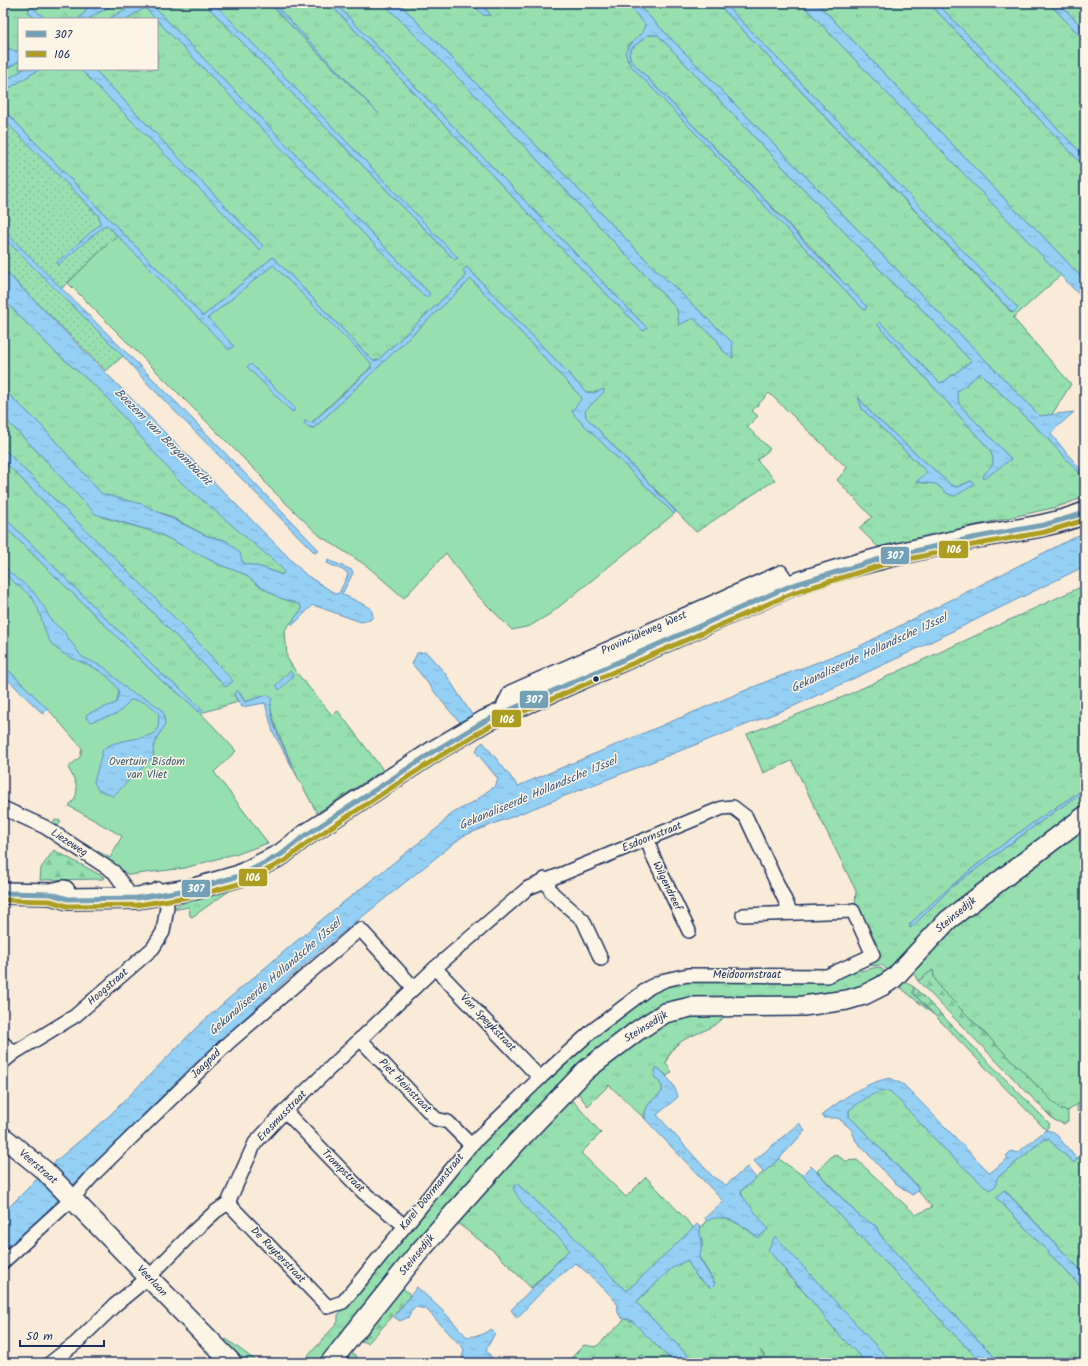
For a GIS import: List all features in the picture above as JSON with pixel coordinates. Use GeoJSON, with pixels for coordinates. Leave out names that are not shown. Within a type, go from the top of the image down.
{"type":"FeatureCollection","features":[{"type":"Feature","properties":{"kind":"main road","name":"Provincialeweg West"},"geometry":{"type":"LineString","coordinates":[[160,891],[184,882],[233,868],[303,837],[436,750],[485,721],[790,586],[840,568],[906,551],[1058,521],[1085,513]]}},
{"type":"Feature","properties":{"kind":"main road"},"geometry":{"type":"LineString","coordinates":[[3,893],[51,894],[70,890],[126,889],[160,891]]}},
{"type":"Feature","properties":{"kind":"main road"},"geometry":{"type":"LineString","coordinates":[[51,894],[68,899],[113,900],[160,891]]}},
{"type":"Feature","properties":{"kind":"street","name":"Esdoornstraat"},"geometry":{"type":"LineString","coordinates":[[435,968],[528,888],[722,808],[733,807],[739,810],[746,817],[791,913]]}},
{"type":"Feature","properties":{"kind":"street","name":"Liezeweg"},"geometry":{"type":"LineString","coordinates":[[3,808],[45,827],[114,872],[126,889]]}},
{"type":"Feature","properties":{"kind":"street","name":"Steinsedijk"},"geometry":{"type":"LineString","coordinates":[[330,1363],[418,1253],[517,1142],[586,1070],[637,1031],[665,1014],[691,1007],[803,1006],[847,1000],[872,992],[898,974],[931,936],[954,915],[1085,816]]}},
{"type":"Feature","properties":{"kind":"street","name":"Wilgendreef"},"geometry":{"type":"LineString","coordinates":[[648,839],[652,854],[689,931]]}},
{"type":"Feature","properties":{"kind":"street"},"geometry":{"type":"LineString","coordinates":[[545,880],[552,893],[583,920],[601,959]]}},
{"type":"Feature","properties":{"kind":"street","name":"Hoogstraat"},"geometry":{"type":"LineString","coordinates":[[3,1062],[14,1053],[75,1016],[153,948],[159,939],[164,926],[167,907],[160,891]]}},
{"type":"Feature","properties":{"kind":"street","name":"Meidoornstraat"},"geometry":{"type":"LineString","coordinates":[[540,1078],[593,1030],[618,1010],[650,987],[665,980],[688,975],[827,976],[873,955],[853,911],[791,913]]}},
{"type":"Feature","properties":{"kind":"street"},"geometry":{"type":"LineString","coordinates":[[743,914],[791,913]]}},
{"type":"Feature","properties":{"kind":"street","name":"Jaagpad"},"geometry":{"type":"LineString","coordinates":[[3,1262],[69,1196],[96,1172],[228,1043],[360,929],[414,988]]}},
{"type":"Feature","properties":{"kind":"street","name":"Erasmusstraat"},"geometry":{"type":"LineString","coordinates":[[50,1363],[76,1343],[115,1305],[149,1277],[193,1232],[215,1212],[228,1203],[255,1143],[285,1111],[435,968]]}},
{"type":"Feature","properties":{"kind":"street","name":"Van Speykstraat"},"geometry":{"type":"LineString","coordinates":[[435,968],[540,1078]]}},
{"type":"Feature","properties":{"kind":"street","name":"Piet Heinstraat"},"geometry":{"type":"LineString","coordinates":[[360,1039],[436,1119],[448,1122],[471,1145]]}},
{"type":"Feature","properties":{"kind":"street"},"geometry":{"type":"LineString","coordinates":[[3,1043],[14,1053]]}},
{"type":"Feature","properties":{"kind":"street","name":"Karel Doormanstraat"},"geometry":{"type":"LineString","coordinates":[[328,1306],[343,1302],[471,1145],[540,1078]]}},
{"type":"Feature","properties":{"kind":"street","name":"Trompstraat"},"geometry":{"type":"LineString","coordinates":[[285,1111],[363,1192],[405,1226]]}},
{"type":"Feature","properties":{"kind":"street","name":"Veerstraat"},"geometry":{"type":"LineString","coordinates":[[3,1137],[45,1171],[69,1196]]}},
{"type":"Feature","properties":{"kind":"street","name":"Veerlaan"},"geometry":{"type":"LineString","coordinates":[[69,1196],[232,1363]]}},
{"type":"Feature","properties":{"kind":"street","name":"De Ruyterstraat"},"geometry":{"type":"LineString","coordinates":[[228,1203],[328,1306]]}},
{"type":"Feature","properties":{"kind":"green space"},"geometry":{"type":"Polygon","coordinates":[[[3,3],[84,3],[87,7],[79,18],[44,18],[31,6],[28,12],[35,18],[18,18],[18,52],[9,49],[3,42],[3,3]]]}},
{"type":"Feature","properties":{"kind":"green space"},"geometry":{"type":"Polygon","coordinates":[[[115,3],[136,3],[111,18],[90,18],[115,3]]]}},
{"type":"Feature","properties":{"kind":"green space"},"geometry":{"type":"Polygon","coordinates":[[[156,3],[204,3],[455,260],[457,258],[214,3],[269,3],[354,89],[273,3],[329,3],[563,250],[643,331],[646,327],[335,3],[383,3],[499,119],[677,309],[679,325],[693,317],[717,340],[723,351],[732,342],[650,264],[399,3],[472,3],[483,15],[491,15],[480,3],[626,3],[645,24],[644,31],[628,46],[627,60],[864,310],[866,309],[830,267],[634,64],[629,53],[631,49],[648,35],[658,35],[904,295],[914,301],[971,361],[945,381],[940,383],[880,323],[877,324],[990,450],[993,457],[993,465],[983,476],[1011,459],[959,404],[956,392],[980,373],[1045,436],[1085,479],[1085,497],[1057,507],[878,547],[859,528],[872,517],[837,480],[847,468],[769,393],[752,411],[758,416],[747,427],[770,449],[757,460],[775,480],[696,532],[586,417],[585,411],[604,392],[586,392],[467,267],[464,279],[378,360],[373,361],[273,257],[203,316],[3,109],[3,92],[38,70],[81,70],[260,249],[263,246],[95,70],[158,70],[158,21],[426,297],[430,294],[157,10],[156,3]],[[859,398],[862,409],[927,472],[917,482],[936,484],[948,494],[971,481],[957,487],[951,485],[872,414],[859,398]]]}},
{"type":"Feature","properties":{"kind":"green space"},"geometry":{"type":"Polygon","coordinates":[[[636,3],[717,3],[1012,313],[1017,308],[724,3],[801,3],[1061,275],[1013,318],[1071,384],[1051,416],[1040,416],[636,3]]]}},
{"type":"Feature","properties":{"kind":"green space"},"geometry":{"type":"Polygon","coordinates":[[[817,3],[929,3],[1085,167],[1085,281],[1037,230],[1014,209],[817,3]]]}},
{"type":"Feature","properties":{"kind":"green space"},"geometry":{"type":"Polygon","coordinates":[[[937,3],[1049,3],[1085,41],[1085,157],[937,3]]]}},
{"type":"Feature","properties":{"kind":"green space"},"geometry":{"type":"Polygon","coordinates":[[[1059,3],[1085,3],[1085,30],[1059,3]]]}},
{"type":"Feature","properties":{"kind":"green space"},"geometry":{"type":"Polygon","coordinates":[[[145,7],[155,18],[128,18],[145,7]]]}},
{"type":"Feature","properties":{"kind":"green space"},"geometry":{"type":"Polygon","coordinates":[[[18,62],[18,70],[22,70],[3,82],[3,71],[18,62]]]}},
{"type":"Feature","properties":{"kind":"green space"},"geometry":{"type":"Polygon","coordinates":[[[3,118],[117,235],[59,291],[123,356],[106,371],[3,269],[3,118]]]}},
{"type":"Feature","properties":{"kind":"green space"},"geometry":{"type":"Polygon","coordinates":[[[117,235],[203,322],[273,265],[372,364],[371,367],[311,423],[305,421],[311,428],[314,428],[471,279],[583,399],[572,411],[575,416],[674,514],[550,614],[530,626],[512,630],[474,592],[446,553],[404,598],[367,566],[320,536],[267,485],[261,476],[68,283],[117,235]]]}},
{"type":"Feature","properties":{"kind":"green space"},"geometry":{"type":"Polygon","coordinates":[[[3,299],[53,350],[102,392],[279,565],[285,572],[283,575],[264,568],[243,563],[240,556],[227,541],[207,536],[167,515],[102,495],[41,425],[3,389],[3,299]]]}},
{"type":"Feature","properties":{"kind":"green space"},"geometry":{"type":"Polygon","coordinates":[[[3,417],[102,517],[158,533],[218,564],[244,574],[258,585],[280,598],[299,604],[302,609],[285,630],[287,658],[296,672],[332,715],[338,711],[383,770],[317,813],[297,776],[276,728],[267,695],[245,702],[241,694],[234,695],[238,702],[204,712],[180,688],[165,677],[3,516],[3,460],[226,687],[232,681],[162,606],[3,448],[3,417]]]}},
{"type":"Feature","properties":{"kind":"green space","name":"Overtuin Bisdom van Vliet"},"geometry":{"type":"Polygon","coordinates":[[[3,525],[164,683],[184,698],[202,715],[236,751],[214,772],[268,843],[235,855],[234,854],[185,868],[129,875],[50,825],[55,820],[61,821],[57,828],[110,858],[122,836],[69,806],[75,799],[77,790],[74,778],[68,768],[80,757],[82,748],[48,709],[3,665],[3,525]]]}},
{"type":"Feature","properties":{"kind":"green space"},"geometry":{"type":"Polygon","coordinates":[[[1085,585],[1085,789],[1016,835],[972,869],[910,924],[910,928],[953,886],[1055,811],[1085,792],[1085,812],[890,972],[882,965],[866,966],[880,958],[855,907],[856,891],[792,761],[763,773],[747,734],[843,697],[1085,585]]]}},
{"type":"Feature","properties":{"kind":"green space"},"geometry":{"type":"Polygon","coordinates":[[[1085,819],[1085,1099],[1068,1111],[1061,1110],[940,988],[934,977],[933,970],[918,981],[911,969],[934,938],[1085,819]]]}},
{"type":"Feature","properties":{"kind":"green space"},"geometry":{"type":"Polygon","coordinates":[[[54,850],[104,877],[103,879],[40,880],[41,868],[54,850]]]}},
{"type":"Feature","properties":{"kind":"green space"},"geometry":{"type":"Polygon","coordinates":[[[231,886],[232,889],[192,917],[190,916],[189,907],[172,910],[173,919],[170,930],[170,909],[194,898],[231,886]]]}},
{"type":"Feature","properties":{"kind":"green space"},"geometry":{"type":"Polygon","coordinates":[[[877,967],[881,968],[889,975],[853,995],[705,1002],[611,1047],[325,1363],[302,1363],[338,1322],[338,1315],[473,1150],[597,1030],[652,991],[676,983],[689,982],[832,982],[859,968],[861,971],[877,967]]]}},
{"type":"Feature","properties":{"kind":"green space"},"geometry":{"type":"Polygon","coordinates":[[[933,970],[934,977],[940,988],[1061,1110],[1068,1111],[1068,1121],[1064,1124],[1054,1120],[918,981],[933,970]]]}},
{"type":"Feature","properties":{"kind":"green space"},"geometry":{"type":"Polygon","coordinates":[[[903,981],[914,987],[913,993],[934,1015],[901,988],[899,983],[903,981]]]}},
{"type":"Feature","properties":{"kind":"green space"},"geometry":{"type":"Polygon","coordinates":[[[914,987],[1050,1124],[1046,1130],[913,993],[914,987]]]}},
{"type":"Feature","properties":{"kind":"green space"},"geometry":{"type":"Polygon","coordinates":[[[731,1009],[713,1026],[681,1041],[675,1047],[666,1064],[672,1072],[667,1076],[658,1068],[654,1076],[661,1085],[662,1092],[647,1107],[645,1119],[609,1085],[588,1106],[579,1095],[577,1086],[656,1023],[731,1009]]]}},
{"type":"Feature","properties":{"kind":"green space"},"geometry":{"type":"Polygon","coordinates":[[[882,1090],[890,1090],[949,1154],[997,1178],[1044,1139],[1048,1139],[1074,1163],[1085,1148],[1085,1275],[1005,1190],[996,1197],[1085,1291],[1085,1363],[1000,1363],[891,1248],[880,1235],[876,1226],[859,1216],[817,1171],[834,1154],[846,1161],[857,1160],[916,1215],[932,1207],[918,1191],[918,1187],[849,1116],[849,1110],[869,1095],[882,1090]]]}},
{"type":"Feature","properties":{"kind":"green space"},"geometry":{"type":"Polygon","coordinates":[[[1085,1099],[1085,1110],[1082,1113],[1077,1111],[1078,1104],[1085,1099]]]}},
{"type":"Feature","properties":{"kind":"green space"},"geometry":{"type":"Polygon","coordinates":[[[561,1101],[574,1102],[601,1133],[581,1153],[626,1197],[646,1177],[694,1228],[628,1290],[625,1291],[617,1284],[558,1221],[516,1183],[541,1223],[563,1240],[569,1250],[531,1288],[495,1252],[452,1219],[561,1101]]]}},
{"type":"Feature","properties":{"kind":"green space"},"geometry":{"type":"Polygon","coordinates":[[[779,1159],[802,1175],[982,1363],[892,1363],[775,1237],[786,1273],[811,1300],[838,1334],[867,1363],[771,1363],[760,1350],[768,1363],[695,1363],[636,1302],[672,1268],[687,1260],[697,1277],[711,1288],[715,1283],[699,1257],[702,1244],[700,1228],[711,1218],[725,1218],[740,1225],[758,1238],[768,1229],[744,1200],[741,1191],[779,1159]]]}},
{"type":"Feature","properties":{"kind":"green space"},"geometry":{"type":"Polygon","coordinates":[[[397,1284],[410,1294],[407,1301],[368,1343],[361,1341],[357,1337],[397,1284]]]}},
{"type":"Feature","properties":{"kind":"green space"},"geometry":{"type":"Polygon","coordinates":[[[625,1319],[633,1322],[674,1363],[639,1363],[645,1357],[642,1355],[633,1363],[566,1363],[584,1345],[596,1347],[625,1319]]]}},
{"type":"Feature","properties":{"kind":"green space"},"geometry":{"type":"Polygon","coordinates":[[[226,1339],[259,1363],[245,1363],[224,1341],[226,1339]]]}},
{"type":"Feature","properties":{"kind":"green space"},"geometry":{"type":"Polygon","coordinates":[[[351,1352],[357,1357],[352,1363],[336,1363],[351,1352]]]}},
{"type":"Feature","properties":{"kind":"water"},"geometry":{"type":"Polygon","coordinates":[[[84,3],[92,3],[98,6],[104,3],[115,3],[90,18],[79,18],[87,7],[84,3]]]}},
{"type":"Feature","properties":{"kind":"water"},"geometry":{"type":"Polygon","coordinates":[[[136,3],[156,3],[157,10],[430,294],[426,298],[158,21],[158,18],[155,18],[145,8],[128,18],[111,18],[136,3]]]}},
{"type":"Feature","properties":{"kind":"water"},"geometry":{"type":"Polygon","coordinates":[[[204,3],[214,3],[458,258],[455,260],[204,3]]]}},
{"type":"Feature","properties":{"kind":"water"},"geometry":{"type":"Polygon","coordinates":[[[269,3],[273,3],[379,114],[269,3]]]}},
{"type":"Feature","properties":{"kind":"water"},"geometry":{"type":"Polygon","coordinates":[[[329,3],[335,3],[647,328],[643,331],[563,250],[329,3]]]}},
{"type":"Feature","properties":{"kind":"water"},"geometry":{"type":"Polygon","coordinates":[[[383,3],[399,3],[650,264],[732,342],[733,358],[723,351],[717,340],[693,318],[679,325],[677,309],[499,119],[383,3]]]}},
{"type":"Feature","properties":{"kind":"water"},"geometry":{"type":"Polygon","coordinates":[[[472,3],[480,3],[491,15],[483,15],[472,3]]]}},
{"type":"Feature","properties":{"kind":"water"},"geometry":{"type":"Polygon","coordinates":[[[626,3],[636,3],[1040,416],[1074,412],[1051,434],[1085,475],[1085,479],[1045,436],[980,373],[957,392],[959,404],[1011,459],[984,479],[983,477],[985,473],[993,464],[990,450],[877,324],[880,322],[940,383],[945,381],[971,361],[914,301],[904,295],[658,35],[648,35],[631,49],[629,53],[630,58],[634,64],[867,307],[864,310],[631,66],[625,53],[630,45],[640,35],[645,24],[626,3]]]}},
{"type":"Feature","properties":{"kind":"water"},"geometry":{"type":"Polygon","coordinates":[[[717,3],[724,3],[1018,308],[1013,313],[717,3]]]}},
{"type":"Feature","properties":{"kind":"water"},"geometry":{"type":"Polygon","coordinates":[[[801,3],[817,3],[1014,209],[1037,230],[1085,281],[1085,301],[801,3]]]}},
{"type":"Feature","properties":{"kind":"water"},"geometry":{"type":"Polygon","coordinates":[[[929,3],[937,3],[1085,157],[1085,167],[929,3]]]}},
{"type":"Feature","properties":{"kind":"water"},"geometry":{"type":"Polygon","coordinates":[[[1049,3],[1059,3],[1085,30],[1085,41],[1049,3]]]}},
{"type":"Feature","properties":{"kind":"water"},"geometry":{"type":"Polygon","coordinates":[[[31,6],[44,18],[35,18],[28,12],[31,6]]]}},
{"type":"Feature","properties":{"kind":"water"},"geometry":{"type":"Polygon","coordinates":[[[3,42],[9,49],[18,52],[18,62],[3,71],[3,61],[7,57],[3,50],[3,42]]]}},
{"type":"Feature","properties":{"kind":"water"},"geometry":{"type":"Polygon","coordinates":[[[22,70],[38,70],[3,92],[3,82],[22,70]]]}},
{"type":"Feature","properties":{"kind":"water"},"geometry":{"type":"Polygon","coordinates":[[[81,70],[95,70],[263,246],[260,250],[81,70]]]}},
{"type":"Feature","properties":{"kind":"water"},"geometry":{"type":"Polygon","coordinates":[[[3,109],[203,316],[273,257],[373,361],[378,360],[464,279],[465,275],[463,270],[467,267],[586,392],[594,393],[604,389],[604,392],[585,411],[586,417],[676,512],[674,514],[575,416],[572,411],[582,398],[471,279],[314,428],[306,426],[304,423],[305,421],[312,423],[371,368],[371,363],[273,265],[208,318],[234,346],[229,350],[107,225],[58,265],[56,263],[100,224],[99,216],[3,119],[3,109]]]}},
{"type":"Feature","properties":{"kind":"water"},"geometry":{"type":"Polygon","coordinates":[[[3,230],[171,397],[319,550],[315,553],[146,382],[123,356],[3,237],[3,230]]]}},
{"type":"Feature","properties":{"kind":"water","name":"Boezem van Bergambacht"},"geometry":{"type":"Polygon","coordinates":[[[3,269],[306,575],[336,594],[339,593],[348,575],[347,572],[327,563],[328,560],[352,570],[353,573],[342,594],[371,608],[373,617],[370,620],[361,622],[313,605],[293,625],[291,623],[302,609],[299,604],[280,598],[258,585],[244,574],[218,564],[158,533],[95,514],[37,451],[3,417],[3,389],[41,425],[102,494],[142,504],[207,536],[227,541],[240,553],[243,563],[264,568],[282,575],[284,572],[279,565],[177,479],[102,392],[53,350],[3,299],[3,269]]]}},
{"type":"Feature","properties":{"kind":"water"},"geometry":{"type":"Polygon","coordinates":[[[251,364],[295,408],[294,411],[292,412],[247,367],[251,364]]]}},
{"type":"Feature","properties":{"kind":"water"},"geometry":{"type":"Polygon","coordinates":[[[858,397],[872,414],[951,485],[958,487],[971,481],[974,485],[955,496],[948,494],[936,484],[916,482],[927,472],[862,409],[858,397]]]}},
{"type":"Feature","properties":{"kind":"water"},"geometry":{"type":"Polygon","coordinates":[[[3,448],[178,621],[233,681],[226,687],[220,681],[3,460],[3,448]]]}},
{"type":"Feature","properties":{"kind":"water"},"geometry":{"type":"Polygon","coordinates":[[[3,516],[165,677],[180,688],[204,712],[202,714],[176,691],[164,683],[3,525],[3,516]]]}},
{"type":"Feature","properties":{"kind":"water","name":"Gekanaliseerde Hollandsche IJssel"},"geometry":{"type":"Polygon","coordinates":[[[1085,532],[1085,566],[900,657],[794,706],[463,836],[322,949],[282,984],[188,1070],[31,1227],[3,1252],[3,1213],[51,1165],[109,1116],[198,1026],[326,916],[440,826],[452,814],[475,801],[495,787],[498,779],[476,752],[478,746],[483,742],[518,786],[770,680],[858,647],[1085,532]]]}},
{"type":"Feature","properties":{"kind":"water"},"geometry":{"type":"Polygon","coordinates":[[[3,562],[9,572],[33,591],[51,620],[64,632],[82,657],[104,667],[130,692],[147,699],[160,708],[164,714],[165,725],[157,738],[153,749],[154,756],[113,796],[98,790],[94,782],[103,749],[115,743],[149,736],[155,733],[158,727],[159,714],[146,703],[130,700],[121,711],[113,716],[91,722],[86,718],[87,714],[116,703],[119,692],[108,677],[92,667],[66,655],[53,645],[49,640],[34,601],[25,591],[10,579],[4,569],[3,562]]]}},
{"type":"Feature","properties":{"kind":"water"},"geometry":{"type":"Polygon","coordinates":[[[426,652],[445,673],[472,715],[460,722],[412,664],[417,653],[426,652]]]}},
{"type":"Feature","properties":{"kind":"water"},"geometry":{"type":"Polygon","coordinates":[[[3,665],[48,709],[43,714],[3,675],[3,665]]]}},
{"type":"Feature","properties":{"kind":"water"},"geometry":{"type":"Polygon","coordinates":[[[290,671],[294,676],[279,690],[276,685],[290,671]]]}},
{"type":"Feature","properties":{"kind":"water"},"geometry":{"type":"Polygon","coordinates":[[[236,691],[238,691],[245,702],[267,695],[272,698],[272,716],[275,726],[297,776],[273,732],[265,703],[242,707],[234,695],[236,691]]]}},
{"type":"Feature","properties":{"kind":"water"},"geometry":{"type":"Polygon","coordinates":[[[1085,789],[1085,792],[1055,811],[953,886],[911,928],[910,924],[930,905],[993,852],[1038,819],[1085,789]]]}},
{"type":"Feature","properties":{"kind":"water"},"geometry":{"type":"Polygon","coordinates":[[[656,1068],[658,1068],[670,1081],[678,1097],[657,1115],[713,1177],[726,1185],[747,1167],[756,1178],[741,1191],[741,1194],[768,1229],[758,1238],[741,1225],[727,1219],[714,1218],[707,1221],[705,1218],[723,1201],[645,1119],[647,1107],[662,1092],[659,1081],[654,1076],[656,1068]]]}},
{"type":"Feature","properties":{"kind":"water"},"geometry":{"type":"Polygon","coordinates":[[[890,1078],[904,1085],[990,1173],[1008,1158],[1006,1156],[1011,1151],[1017,1153],[1046,1130],[1054,1132],[1077,1159],[1074,1163],[1048,1139],[1044,1139],[997,1178],[996,1186],[989,1190],[949,1154],[890,1091],[873,1094],[849,1110],[849,1116],[918,1188],[918,1191],[912,1195],[894,1182],[856,1141],[851,1129],[838,1118],[824,1118],[822,1115],[837,1103],[862,1088],[880,1080],[890,1078]]]}},
{"type":"Feature","properties":{"kind":"water"},"geometry":{"type":"Polygon","coordinates":[[[799,1123],[805,1130],[804,1132],[779,1159],[764,1172],[754,1161],[799,1123]]]}},
{"type":"Feature","properties":{"kind":"water"},"geometry":{"type":"Polygon","coordinates":[[[811,1166],[859,1216],[876,1226],[880,1235],[891,1248],[1000,1363],[982,1363],[809,1183],[802,1175],[811,1166]]]}},
{"type":"Feature","properties":{"kind":"water"},"geometry":{"type":"Polygon","coordinates":[[[516,1183],[558,1221],[625,1290],[628,1290],[697,1224],[701,1228],[700,1233],[702,1243],[699,1258],[715,1284],[711,1288],[697,1277],[687,1260],[672,1268],[636,1302],[695,1363],[674,1363],[633,1322],[629,1319],[623,1319],[620,1316],[614,1299],[590,1275],[575,1263],[544,1289],[517,1318],[511,1310],[569,1250],[560,1239],[530,1212],[522,1202],[513,1188],[516,1183]]]}},
{"type":"Feature","properties":{"kind":"water"},"geometry":{"type":"Polygon","coordinates":[[[1004,1190],[1085,1275],[1085,1291],[996,1197],[1004,1190]]]}},
{"type":"Feature","properties":{"kind":"water"},"geometry":{"type":"Polygon","coordinates":[[[775,1236],[892,1363],[867,1363],[838,1334],[768,1250],[775,1236]]]}},
{"type":"Feature","properties":{"kind":"water"},"geometry":{"type":"Polygon","coordinates":[[[417,1287],[444,1312],[467,1337],[481,1335],[491,1329],[495,1333],[486,1350],[496,1363],[470,1363],[462,1358],[464,1349],[426,1309],[416,1307],[411,1310],[409,1317],[400,1321],[394,1317],[417,1287]]]}},
{"type":"Feature","properties":{"kind":"transit line","name":"307"},"geometry":{"type":"LineString","coordinates":[[3,893],[51,894],[68,899],[137,898],[194,889],[239,876],[282,854],[303,837],[436,750],[485,721],[790,586],[880,559],[972,538],[1044,525],[1085,513]]}},
{"type":"Feature","properties":{"kind":"transit line","name":"106"},"geometry":{"type":"LineString","coordinates":[[3,900],[50,901],[67,906],[137,905],[195,896],[242,883],[286,860],[307,843],[440,756],[488,727],[793,593],[882,565],[973,545],[1045,532],[1085,520]]}}]}
